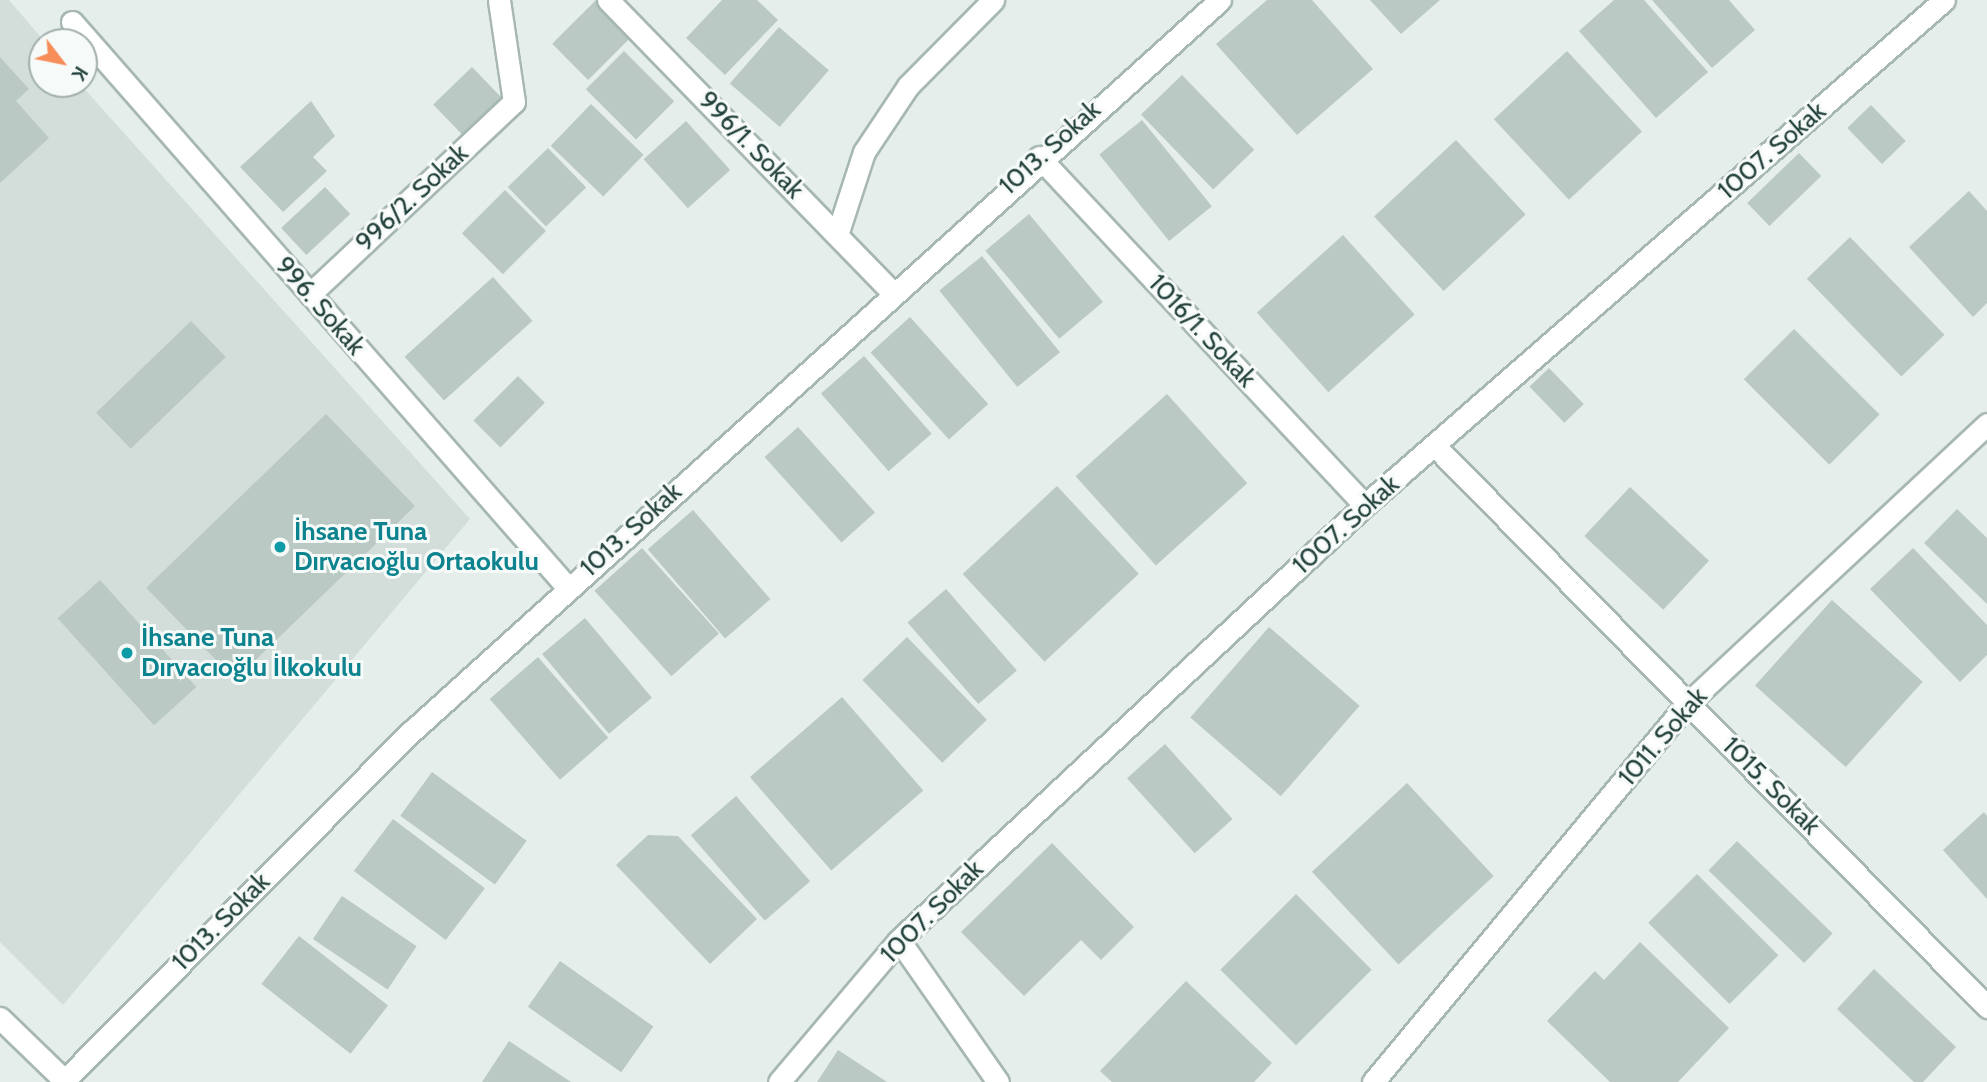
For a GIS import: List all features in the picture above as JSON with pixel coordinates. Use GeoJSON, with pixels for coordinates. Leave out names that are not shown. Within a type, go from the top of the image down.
{"type":"FeatureCollection","features":[{"type":"Feature","properties":{"kind":"street","name":"996/2. Sokak"},"geometry":{"type":"LineString","coordinates":[[310,294],[514,102],[499,0]]}},
{"type":"Feature","properties":{"kind":"street","name":"996/1. Sokak"},"geometry":{"type":"LineString","coordinates":[[608,0],[892,292]]}},
{"type":"Feature","properties":{"kind":"street"},"geometry":{"type":"LineString","coordinates":[[837,235],[864,152],[908,86],[993,0]]}},
{"type":"Feature","properties":{"kind":"street","name":"1013. Sokak"},"geometry":{"type":"LineString","coordinates":[[64,1081],[411,732],[1039,157],[1220,0]]}},
{"type":"Feature","properties":{"kind":"street","name":"1007. Sokak"},"geometry":{"type":"LineString","coordinates":[[779,1082],[898,940],[1365,505],[1436,447],[1944,0]]}},
{"type":"Feature","properties":{"kind":"street","name":"996. Sokak"},"geometry":{"type":"LineString","coordinates":[[72,22],[568,588]]}},
{"type":"Feature","properties":{"kind":"street","name":"1016/1. Sokak"},"geometry":{"type":"LineString","coordinates":[[1039,157],[1365,505]]}},
{"type":"Feature","properties":{"kind":"street","name":"1011. Sokak"},"geometry":{"type":"LineString","coordinates":[[1373,1082],[1688,703],[1987,424]]}},
{"type":"Feature","properties":{"kind":"street","name":"1015. Sokak"},"geometry":{"type":"LineString","coordinates":[[1436,447],[1987,1007]]}},
{"type":"Feature","properties":{"kind":"street"},"geometry":{"type":"LineString","coordinates":[[898,940],[998,1082]]}},
{"type":"Feature","properties":{"kind":"street"},"geometry":{"type":"LineString","coordinates":[[0,1018],[64,1081]]}},
{"type":"Feature","properties":{"kind":"shaded area"},"geometry":{"type":"Polygon","coordinates":[[[0,0],[9,0],[33,28],[28,28],[28,98],[93,98],[470,519],[63,1005],[0,942],[0,0]]]}},
{"type":"Feature","properties":{"kind":"building"},"geometry":{"type":"Polygon","coordinates":[[[596,0],[632,36],[588,80],[552,44],[596,0]]]}},
{"type":"Feature","properties":{"kind":"building"},"geometry":{"type":"Polygon","coordinates":[[[722,0],[757,0],[778,20],[725,75],[686,38],[722,0]]]}},
{"type":"Feature","properties":{"kind":"building"},"geometry":{"type":"Polygon","coordinates":[[[1267,0],[1312,0],[1373,69],[1297,135],[1216,44],[1267,0]]]}},
{"type":"Feature","properties":{"kind":"building"},"geometry":{"type":"Polygon","coordinates":[[[1370,0],[1440,0],[1401,34],[1370,0]]]}},
{"type":"Feature","properties":{"kind":"building"},"geometry":{"type":"Polygon","coordinates":[[[1614,0],[1644,0],[1708,72],[1656,118],[1579,31],[1614,0]]]}},
{"type":"Feature","properties":{"kind":"building"},"geometry":{"type":"Polygon","coordinates":[[[1652,0],[1729,0],[1755,30],[1712,68],[1652,0]]]}},
{"type":"Feature","properties":{"kind":"building"},"geometry":{"type":"Polygon","coordinates":[[[779,27],[829,70],[780,127],[730,84],[779,27]]]}},
{"type":"Feature","properties":{"kind":"building"},"geometry":{"type":"Polygon","coordinates":[[[624,51],[674,101],[636,139],[586,89],[624,51]]]}},
{"type":"Feature","properties":{"kind":"building"},"geometry":{"type":"Polygon","coordinates":[[[1567,51],[1642,131],[1569,200],[1494,119],[1567,51]]]}},
{"type":"Feature","properties":{"kind":"building"},"geometry":{"type":"Polygon","coordinates":[[[0,57],[28,88],[16,101],[49,138],[0,183],[0,57]]]}},
{"type":"Feature","properties":{"kind":"building"},"geometry":{"type":"Polygon","coordinates":[[[472,67],[506,102],[467,140],[433,105],[472,67]]]}},
{"type":"Feature","properties":{"kind":"building"},"geometry":{"type":"Polygon","coordinates":[[[1182,75],[1254,150],[1213,189],[1141,115],[1182,75]]]}},
{"type":"Feature","properties":{"kind":"building"},"geometry":{"type":"Polygon","coordinates":[[[311,101],[335,136],[313,157],[327,171],[283,212],[240,167],[311,101]]]}},
{"type":"Feature","properties":{"kind":"building"},"geometry":{"type":"Polygon","coordinates":[[[591,104],[644,155],[603,196],[551,146],[591,104]]]}},
{"type":"Feature","properties":{"kind":"building"},"geometry":{"type":"Polygon","coordinates":[[[1871,105],[1906,141],[1882,164],[1847,128],[1871,105]]]}},
{"type":"Feature","properties":{"kind":"building"},"geometry":{"type":"Polygon","coordinates":[[[1142,120],[1212,206],[1169,241],[1099,155],[1142,120]]]}},
{"type":"Feature","properties":{"kind":"building"},"geometry":{"type":"Polygon","coordinates":[[[686,121],[730,170],[688,208],[644,159],[686,121]]]}},
{"type":"Feature","properties":{"kind":"building"},"geometry":{"type":"Polygon","coordinates":[[[1456,140],[1526,215],[1444,291],[1374,216],[1456,140]]]}},
{"type":"Feature","properties":{"kind":"building"},"geometry":{"type":"Polygon","coordinates":[[[548,148],[586,188],[546,226],[508,187],[548,148]]]}},
{"type":"Feature","properties":{"kind":"building"},"geometry":{"type":"Polygon","coordinates":[[[1799,153],[1821,176],[1769,226],[1747,203],[1799,153]]]}},
{"type":"Feature","properties":{"kind":"building"},"geometry":{"type":"Polygon","coordinates":[[[325,187],[350,214],[306,255],[281,228],[325,187]]]}},
{"type":"Feature","properties":{"kind":"building"},"geometry":{"type":"Polygon","coordinates":[[[505,190],[546,231],[503,274],[462,233],[505,190]]]}},
{"type":"Feature","properties":{"kind":"building"},"geometry":{"type":"Polygon","coordinates":[[[1969,191],[1987,211],[1987,303],[1973,317],[1909,247],[1969,191]]]}},
{"type":"Feature","properties":{"kind":"building"},"geometry":{"type":"Polygon","coordinates":[[[1029,214],[1103,302],[1059,339],[985,251],[1029,214]]]}},
{"type":"Feature","properties":{"kind":"building"},"geometry":{"type":"Polygon","coordinates":[[[1343,235],[1415,315],[1328,392],[1257,313],[1343,235]]]}},
{"type":"Feature","properties":{"kind":"building"},"geometry":{"type":"Polygon","coordinates":[[[1850,237],[1944,335],[1901,377],[1807,279],[1850,237]]]}},
{"type":"Feature","properties":{"kind":"building"},"geometry":{"type":"Polygon","coordinates":[[[982,256],[1060,352],[1017,387],[939,291],[982,256]]]}},
{"type":"Feature","properties":{"kind":"building"},"geometry":{"type":"Polygon","coordinates":[[[493,277],[532,321],[444,400],[405,357],[493,277]]]}},
{"type":"Feature","properties":{"kind":"building"},"geometry":{"type":"Polygon","coordinates":[[[910,317],[988,404],[949,439],[871,352],[910,317]]]}},
{"type":"Feature","properties":{"kind":"building"},"geometry":{"type":"Polygon","coordinates":[[[191,321],[226,357],[131,449],[96,413],[191,321]]]}},
{"type":"Feature","properties":{"kind":"building"},"geometry":{"type":"Polygon","coordinates":[[[1794,329],[1880,415],[1829,465],[1744,379],[1794,329]]]}},
{"type":"Feature","properties":{"kind":"building"},"geometry":{"type":"Polygon","coordinates":[[[864,356],[932,434],[889,471],[821,393],[864,356]]]}},
{"type":"Feature","properties":{"kind":"building"},"geometry":{"type":"Polygon","coordinates":[[[1549,368],[1584,404],[1564,423],[1530,387],[1549,368]]]}},
{"type":"Feature","properties":{"kind":"building"},"geometry":{"type":"Polygon","coordinates":[[[518,376],[545,403],[500,447],[473,421],[518,376]]]}},
{"type":"Feature","properties":{"kind":"building"},"geometry":{"type":"Polygon","coordinates":[[[1167,394],[1247,483],[1156,565],[1076,476],[1167,394]]]}},
{"type":"Feature","properties":{"kind":"building","name":"İhsane Tuna Dırvacıoğlu Ortaokulu"},"geometry":{"type":"Polygon","coordinates":[[[326,414],[415,506],[235,680],[146,588],[326,414]]]}},
{"type":"Feature","properties":{"kind":"building"},"geometry":{"type":"Polygon","coordinates":[[[798,427],[875,512],[842,543],[765,457],[798,427]]]}},
{"type":"Feature","properties":{"kind":"building"},"geometry":{"type":"Polygon","coordinates":[[[1057,486],[1139,574],[1044,662],[963,574],[1057,486]]]}},
{"type":"Feature","properties":{"kind":"building"},"geometry":{"type":"Polygon","coordinates":[[[1630,487],[1709,561],[1663,610],[1584,536],[1630,487]]]}},
{"type":"Feature","properties":{"kind":"building"},"geometry":{"type":"Polygon","coordinates":[[[1957,509],[1987,538],[1987,604],[1924,543],[1957,509]]]}},
{"type":"Feature","properties":{"kind":"building"},"geometry":{"type":"Polygon","coordinates":[[[693,510],[770,599],[725,638],[648,549],[693,510]]]}},
{"type":"Feature","properties":{"kind":"building"},"geometry":{"type":"Polygon","coordinates":[[[642,548],[719,633],[671,676],[594,591],[642,548]]]}},
{"type":"Feature","properties":{"kind":"building"},"geometry":{"type":"Polygon","coordinates":[[[1913,548],[1987,625],[1987,655],[1960,682],[1870,589],[1913,548]]]}},
{"type":"Feature","properties":{"kind":"building","name":"İhsane Tuna Dırvacıoğlu İlkokulu"},"geometry":{"type":"Polygon","coordinates":[[[100,580],[196,687],[154,725],[58,618],[100,580]]]}},
{"type":"Feature","properties":{"kind":"building"},"geometry":{"type":"Polygon","coordinates":[[[946,589],[1017,671],[978,704],[908,622],[946,589]]]}},
{"type":"Feature","properties":{"kind":"building"},"geometry":{"type":"Polygon","coordinates":[[[1832,600],[1923,682],[1846,767],[1755,685],[1832,600]]]}},
{"type":"Feature","properties":{"kind":"building"},"geometry":{"type":"Polygon","coordinates":[[[585,618],[652,698],[609,734],[542,654],[585,618]]]}},
{"type":"Feature","properties":{"kind":"building"},"geometry":{"type":"Polygon","coordinates":[[[1269,627],[1360,706],[1281,796],[1190,718],[1269,627]]]}},
{"type":"Feature","properties":{"kind":"building"},"geometry":{"type":"Polygon","coordinates":[[[907,637],[987,720],[942,763],[862,680],[907,637]]]}},
{"type":"Feature","properties":{"kind":"building"},"geometry":{"type":"Polygon","coordinates":[[[538,657],[608,738],[560,780],[490,699],[538,657]]]}},
{"type":"Feature","properties":{"kind":"building"},"geometry":{"type":"Polygon","coordinates":[[[842,697],[923,791],[831,871],[750,777],[842,697]]]}},
{"type":"Feature","properties":{"kind":"building"},"geometry":{"type":"Polygon","coordinates":[[[1165,744],[1233,819],[1195,853],[1127,778],[1165,744]]]}},
{"type":"Feature","properties":{"kind":"building"},"geometry":{"type":"Polygon","coordinates":[[[432,772],[527,841],[495,884],[400,816],[432,772]]]}},
{"type":"Feature","properties":{"kind":"building"},"geometry":{"type":"Polygon","coordinates":[[[1407,783],[1494,876],[1399,965],[1312,872],[1407,783]]]}},
{"type":"Feature","properties":{"kind":"building"},"geometry":{"type":"Polygon","coordinates":[[[736,796],[810,881],[765,921],[691,835],[736,796]]]}},
{"type":"Feature","properties":{"kind":"building"},"geometry":{"type":"Polygon","coordinates":[[[1984,812],[1987,816],[1987,899],[1943,850],[1984,812]]]}},
{"type":"Feature","properties":{"kind":"building"},"geometry":{"type":"Polygon","coordinates":[[[393,819],[485,888],[446,940],[354,871],[393,819]]]}},
{"type":"Feature","properties":{"kind":"building"},"geometry":{"type":"Polygon","coordinates":[[[648,835],[678,836],[757,919],[710,964],[616,865],[648,835]]]}},
{"type":"Feature","properties":{"kind":"building"},"geometry":{"type":"Polygon","coordinates":[[[1737,841],[1833,933],[1804,963],[1709,870],[1737,841]]]}},
{"type":"Feature","properties":{"kind":"building"},"geometry":{"type":"Polygon","coordinates":[[[1052,843],[1134,927],[1101,960],[1081,940],[1024,996],[961,932],[1052,843]]]}},
{"type":"Feature","properties":{"kind":"building"},"geometry":{"type":"Polygon","coordinates":[[[1697,874],[1778,955],[1730,1004],[1648,923],[1697,874]]]}},
{"type":"Feature","properties":{"kind":"building"},"geometry":{"type":"Polygon","coordinates":[[[1296,894],[1372,970],[1296,1045],[1220,970],[1296,894]]]}},
{"type":"Feature","properties":{"kind":"building"},"geometry":{"type":"Polygon","coordinates":[[[342,896],[417,946],[388,989],[313,939],[342,896]]]}},
{"type":"Feature","properties":{"kind":"building"},"geometry":{"type":"Polygon","coordinates":[[[299,936],[388,1006],[350,1054],[261,984],[299,936]]]}},
{"type":"Feature","properties":{"kind":"building"},"geometry":{"type":"Polygon","coordinates":[[[1640,942],[1729,1028],[1678,1082],[1610,1082],[1547,1021],[1595,971],[1604,980],[1640,942]]]}},
{"type":"Feature","properties":{"kind":"building"},"geometry":{"type":"Polygon","coordinates":[[[560,961],[653,1026],[621,1072],[528,1007],[560,961]]]}},
{"type":"Feature","properties":{"kind":"building"},"geometry":{"type":"Polygon","coordinates":[[[1874,969],[1956,1047],[1923,1082],[1914,1082],[1837,1009],[1874,969]]]}},
{"type":"Feature","properties":{"kind":"building"},"geometry":{"type":"Polygon","coordinates":[[[1186,981],[1272,1063],[1254,1082],[1112,1082],[1100,1071],[1186,981]]]}},
{"type":"Feature","properties":{"kind":"building"},"geometry":{"type":"Polygon","coordinates":[[[509,1041],[571,1082],[482,1082],[509,1041]]]}},
{"type":"Feature","properties":{"kind":"building"},"geometry":{"type":"Polygon","coordinates":[[[838,1050],[887,1082],[817,1082],[838,1050]]]}},
{"type":"Feature","properties":{"kind":"place","name":"İhsane Tuna Dırvacıoğlu Ortaokulu"},"geometry":{"type":"Point","coordinates":[280,547]}},
{"type":"Feature","properties":{"kind":"place","name":"İhsane Tuna Dırvacıoğlu İlkokulu"},"geometry":{"type":"Point","coordinates":[127,653]}}]}
